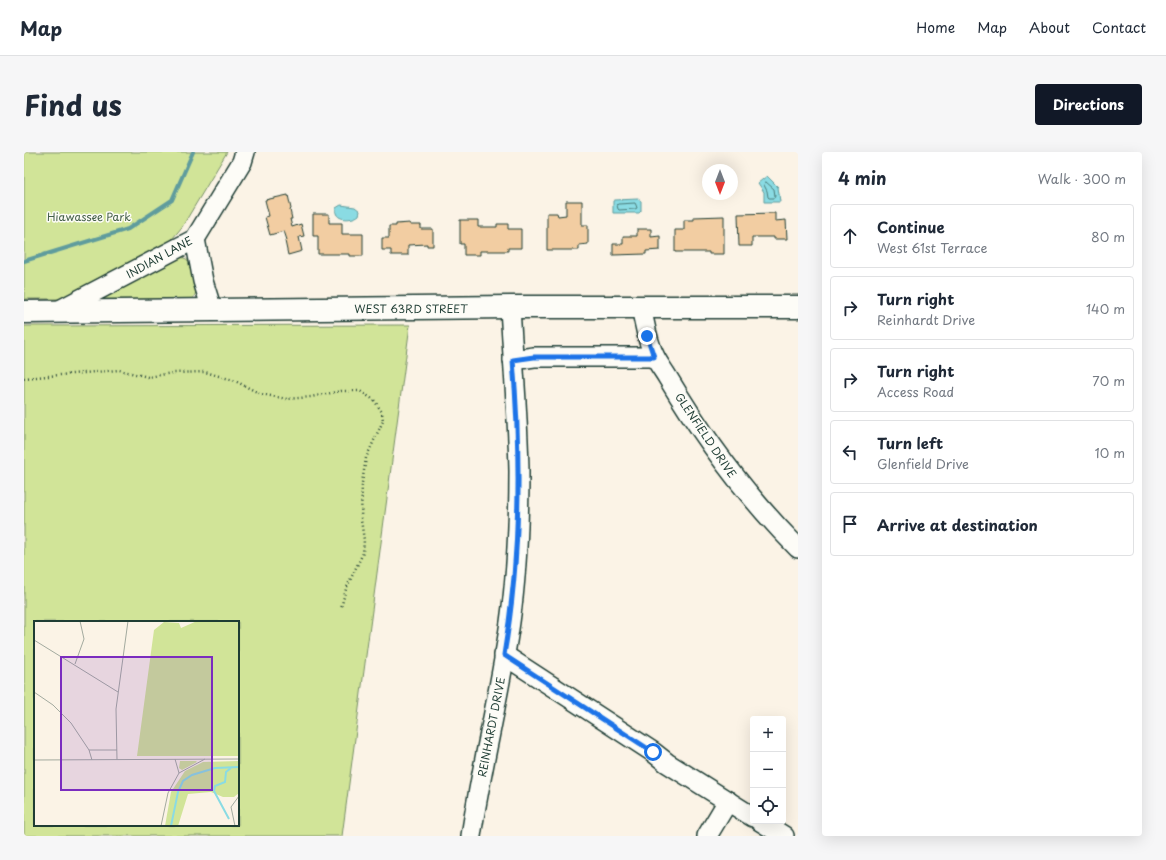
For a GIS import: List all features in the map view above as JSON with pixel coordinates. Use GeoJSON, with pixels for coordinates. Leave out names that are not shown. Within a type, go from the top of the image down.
{"type":"FeatureCollection","features":[{"type":"Feature","properties":{"kind":"main road","name":"WEST 63RD STREET"},"geometry":{"type":"LineString","coordinates":[[24,312],[798,307]]}},
{"type":"Feature","properties":{"kind":"street","name":"INDIAN LANE"},"geometry":{"type":"LineString","coordinates":[[56,312],[195,239],[242,162],[245,152]]}},
{"type":"Feature","properties":{"kind":"street"},"geometry":{"type":"LineString","coordinates":[[195,239],[202,281],[212,310]]}},
{"type":"Feature","properties":{"kind":"street","name":"REINHARDT DRIVE"},"geometry":{"type":"LineString","coordinates":[[471,836],[510,621],[518,526],[519,471],[516,393],[510,308]]}},
{"type":"Feature","properties":{"kind":"street","name":"GLENFIELD DRIVE"},"geometry":{"type":"LineString","coordinates":[[641,308],[647,336],[654,357],[700,430],[750,496],[798,548]]}},
{"type":"Feature","properties":{"kind":"street"},"geometry":{"type":"LineString","coordinates":[[513,360],[534,357],[654,357]]}},
{"type":"Feature","properties":{"kind":"street"},"geometry":{"type":"LineString","coordinates":[[504,655],[653,752],[667,763],[750,815]]}},
{"type":"Feature","properties":{"kind":"street"},"geometry":{"type":"LineString","coordinates":[[707,836],[728,801]]}},
{"type":"Feature","properties":{"kind":"street"},"geometry":{"type":"LineString","coordinates":[[765,824],[784,836]]}},
{"type":"Feature","properties":{"kind":"path"},"geometry":{"type":"LineString","coordinates":[[24,378],[119,370],[148,377],[172,373],[205,372],[233,380],[261,394],[287,399],[311,397],[341,390],[360,391],[374,400],[382,412],[383,421],[366,458],[362,483],[361,520],[364,540],[363,553],[346,588],[341,608]]}},
{"type":"Feature","properties":{"kind":"green space","name":"Hiawassee Park"},"geometry":{"type":"Polygon","coordinates":[[[24,152],[227,152],[182,227],[163,250],[69,299],[24,299],[24,152]]]}},
{"type":"Feature","properties":{"kind":"green space"},"geometry":{"type":"Polygon","coordinates":[[[178,257],[188,260],[193,269],[196,291],[194,297],[191,299],[105,302],[102,297],[178,257]]]}},
{"type":"Feature","properties":{"kind":"green space"},"geometry":{"type":"Polygon","coordinates":[[[410,325],[342,836],[24,836],[24,326],[410,325]]]}},
{"type":"Feature","properties":{"kind":"water"},"geometry":{"type":"Polygon","coordinates":[[[767,176],[778,187],[780,202],[764,202],[764,192],[758,183],[767,176]]]}},
{"type":"Feature","properties":{"kind":"water"},"geometry":{"type":"Polygon","coordinates":[[[638,199],[641,201],[641,211],[639,213],[613,213],[613,201],[638,199]]]}},
{"type":"Feature","properties":{"kind":"water"},"geometry":{"type":"Polygon","coordinates":[[[341,205],[355,207],[360,211],[359,215],[348,219],[340,218],[337,215],[336,208],[341,205]]]}},
{"type":"Feature","properties":{"kind":"building"},"geometry":{"type":"Polygon","coordinates":[[[288,195],[291,209],[292,219],[290,219],[292,227],[301,224],[304,236],[299,237],[302,251],[288,255],[285,241],[287,240],[284,231],[270,235],[265,217],[269,216],[265,200],[288,195]]]}},
{"type":"Feature","properties":{"kind":"building"},"geometry":{"type":"Polygon","coordinates":[[[566,201],[582,201],[582,225],[588,225],[588,244],[579,245],[579,250],[547,250],[547,213],[557,213],[558,216],[566,215],[566,201]]]}},
{"type":"Feature","properties":{"kind":"building"},"geometry":{"type":"Polygon","coordinates":[[[775,213],[775,221],[786,220],[787,239],[774,239],[774,237],[752,237],[752,246],[739,246],[738,214],[775,213]]]}},
{"type":"Feature","properties":{"kind":"building"},"geometry":{"type":"Polygon","coordinates":[[[313,214],[329,214],[329,223],[342,223],[342,234],[363,234],[363,256],[350,256],[350,254],[318,254],[318,236],[313,236],[313,214]]]}},
{"type":"Feature","properties":{"kind":"building"},"geometry":{"type":"Polygon","coordinates":[[[724,216],[724,254],[709,254],[709,252],[675,252],[675,230],[684,230],[684,220],[694,220],[694,217],[724,216]]]}},
{"type":"Feature","properties":{"kind":"building"},"geometry":{"type":"Polygon","coordinates":[[[460,220],[478,220],[478,227],[497,227],[497,224],[508,224],[508,229],[521,229],[521,248],[508,248],[508,251],[480,251],[480,255],[464,255],[464,244],[460,244],[460,220]]]}},
{"type":"Feature","properties":{"kind":"building"},"geometry":{"type":"Polygon","coordinates":[[[410,223],[410,225],[421,225],[421,229],[433,229],[433,246],[427,246],[427,244],[408,245],[408,255],[391,255],[391,250],[382,250],[382,238],[389,238],[389,226],[410,223]]]}},
{"type":"Feature","properties":{"kind":"building"},"geometry":{"type":"Polygon","coordinates":[[[637,229],[651,229],[651,237],[660,236],[660,250],[646,251],[646,254],[613,255],[613,244],[623,244],[623,236],[637,236],[637,229]]]}},
{"type":"Feature","properties":{"kind":"waterway"},"geometry":{"type":"LineString","coordinates":[[24,261],[128,229],[172,200],[193,152]]}},
{"type":"Feature","properties":{"kind":"route"},"geometry":{"type":"LineString","coordinates":[[647,336],[654,357],[534,357],[513,360],[516,393],[519,471],[518,526],[510,621],[504,655],[653,752]]}}]}
